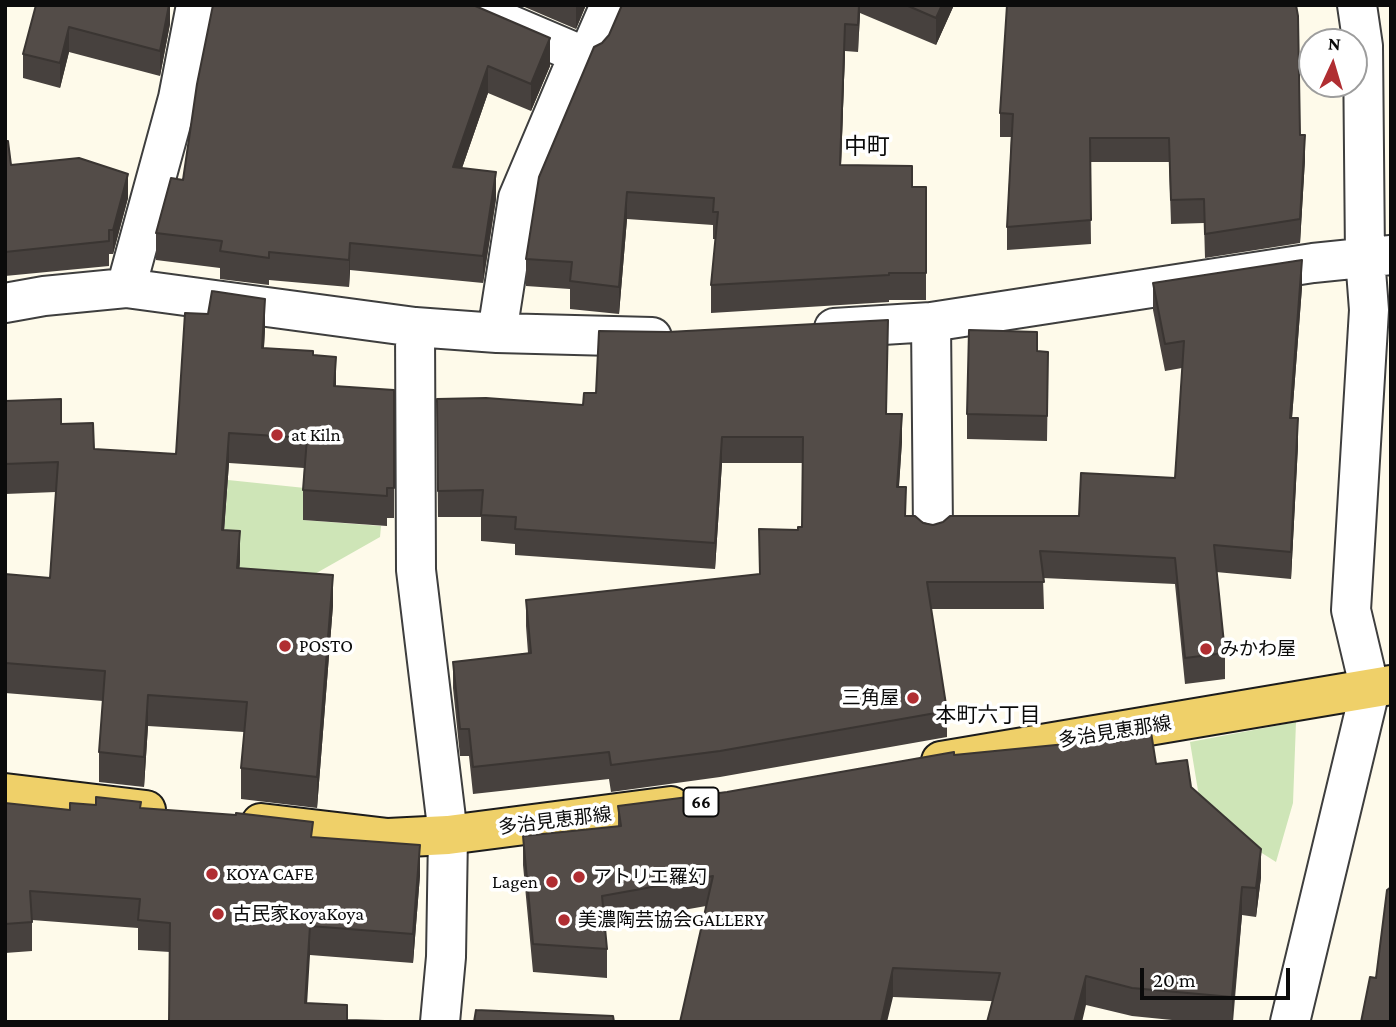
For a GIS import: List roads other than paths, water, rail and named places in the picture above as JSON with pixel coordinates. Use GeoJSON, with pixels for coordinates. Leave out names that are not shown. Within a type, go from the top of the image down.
{"type":"FeatureCollection","features":[{"type":"Feature","properties":{"kind":"main road","name":"多治見恵那線"},"geometry":{"type":"LineString","coordinates":[[901,768],[1384,695]]}},
{"type":"Feature","properties":{"kind":"main road"},"geometry":{"type":"LineString","coordinates":[[5,793],[184,815]]}},
{"type":"Feature","properties":{"kind":"main road","name":"多治見恵那線"},"geometry":{"type":"LineString","coordinates":[[225,819],[388,838],[449,835],[709,801]]}},
{"type":"Feature","properties":{"kind":"street"},"geometry":{"type":"LineString","coordinates":[[126,288],[178,99],[196,5]]}},
{"type":"Feature","properties":{"kind":"street"},"geometry":{"type":"LineString","coordinates":[[464,5],[579,54],[589,53],[610,5]]}},
{"type":"Feature","properties":{"kind":"street"},"geometry":{"type":"LineString","coordinates":[[1290,1022],[1384,695],[1351,610],[1369,310],[1378,256],[1363,46],[1357,5]]}},
{"type":"Feature","properties":{"kind":"street"},"geometry":{"type":"LineString","coordinates":[[497,333],[518,198],[579,54]]}},
{"type":"Feature","properties":{"kind":"street"},"geometry":{"type":"LineString","coordinates":[[806,329],[931,322],[1378,256]]}},
{"type":"Feature","properties":{"kind":"street"},"geometry":{"type":"LineString","coordinates":[[5,303],[44,296],[126,288],[415,327],[497,333],[681,336]]}},
{"type":"Feature","properties":{"kind":"street"},"geometry":{"type":"LineString","coordinates":[[931,322],[933,530]]}},
{"type":"Feature","properties":{"kind":"street"},"geometry":{"type":"LineString","coordinates":[[415,327],[416,570],[449,835],[446,957],[440,1022]]}},
{"type":"Feature","properties":{"kind":"place","name":"at Kiln"},"geometry":{"type":"Point","coordinates":[277,435]}},
{"type":"Feature","properties":{"kind":"place","name":"POSTO"},"geometry":{"type":"Point","coordinates":[285,646]}},
{"type":"Feature","properties":{"kind":"place","name":"みかわ屋"},"geometry":{"type":"Point","coordinates":[1206,649]}},
{"type":"Feature","properties":{"kind":"place","name":"三角屋"},"geometry":{"type":"Point","coordinates":[913,698]}},
{"type":"Feature","properties":{"kind":"place","name":"KOYA CAFE"},"geometry":{"type":"Point","coordinates":[212,874]}},
{"type":"Feature","properties":{"kind":"place","name":"アトリエ羅幻"},"geometry":{"type":"Point","coordinates":[579,877]}},
{"type":"Feature","properties":{"kind":"place","name":"Lagen"},"geometry":{"type":"Point","coordinates":[552,882]}},
{"type":"Feature","properties":{"kind":"place","name":"古民家KoyaKoya"},"geometry":{"type":"Point","coordinates":[218,914]}},
{"type":"Feature","properties":{"kind":"place","name":"美濃陶芸協会GALLERY"},"geometry":{"type":"Point","coordinates":[564,920]}},
{"type":"Feature","properties":{"kind":"district","name":"中町"},"geometry":{"type":"Point","coordinates":[867,147]}},
{"type":"Feature","properties":{"kind":"district","name":"本町六丁目"},"geometry":{"type":"Point","coordinates":[988,716]}}]}
